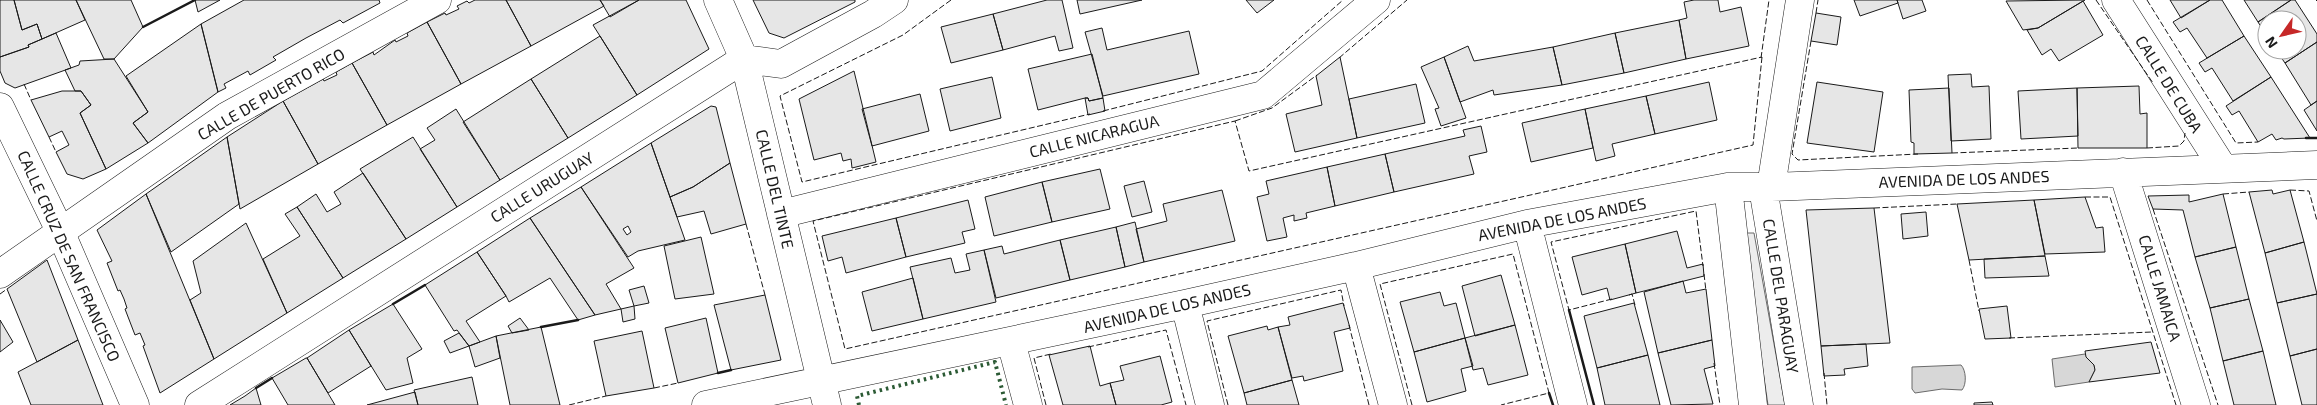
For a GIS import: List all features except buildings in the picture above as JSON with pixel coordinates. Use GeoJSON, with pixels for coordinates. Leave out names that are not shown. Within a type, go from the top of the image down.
{"type":"FeatureCollection","features":[{"type":"Feature","properties":{"kind":"street","name":"CALLE DE PUERTO RICO"},"geometry":{"type":"LineString","coordinates":[[0,274],[227,116],[438,0]]}},
{"type":"Feature","properties":{"kind":"street","name":"CALLE DEL TINTE"},"geometry":{"type":"LineString","coordinates":[[718,0],[744,59],[824,393]]}},
{"type":"Feature","properties":{"kind":"street","name":"CALLE NICARAGUA"},"geometry":{"type":"LineString","coordinates":[[781,214],[1264,95],[1376,0]]}},
{"type":"Feature","properties":{"kind":"street","name":"CALLE DEL PARAGUAY"},"geometry":{"type":"LineString","coordinates":[[1799,405],[1767,187],[1800,0]]}},
{"type":"Feature","properties":{"kind":"street","name":"CALLE DE CUBA"},"geometry":{"type":"LineString","coordinates":[[2116,0],[2223,168]]}},
{"type":"Feature","properties":{"kind":"street"},"geometry":{"type":"LineString","coordinates":[[744,59],[781,64],[880,5]]}},
{"type":"Feature","properties":{"kind":"street","name":"CALLE URUGUAY"},"geometry":{"type":"LineString","coordinates":[[198,405],[744,59]]}},
{"type":"Feature","properties":{"kind":"street","name":"CALLE CRUZ DE SAN FRANCISCO"},"geometry":{"type":"LineString","coordinates":[[0,107],[60,232],[135,405]]}},
{"type":"Feature","properties":{"kind":"street","name":"AVENIDA DE LOS ANDES"},"geometry":{"type":"LineString","coordinates":[[706,405],[824,393],[1011,342],[1356,266],[1527,224],[1728,187],[2317,165]]}},
{"type":"Feature","properties":{"kind":"street","name":"CALLE JAMAICA"},"geometry":{"type":"LineString","coordinates":[[2123,172],[2196,405]]}},
{"type":"Feature","properties":{"kind":"street"},"geometry":{"type":"LineString","coordinates":[[1728,187],[1753,405]]}},
{"type":"Feature","properties":{"kind":"street"},"geometry":{"type":"LineString","coordinates":[[1527,224],[1573,405]]}},
{"type":"Feature","properties":{"kind":"street"},"geometry":{"type":"LineString","coordinates":[[1356,266],[1394,405]]}},
{"type":"Feature","properties":{"kind":"street"},"geometry":{"type":"LineString","coordinates":[[1184,304],[1210,405]]}},
{"type":"Feature","properties":{"kind":"street"},"geometry":{"type":"LineString","coordinates":[[1011,342],[1028,405]]}},
{"type":"Feature","properties":{"kind":"shaded area"},"geometry":{"type":"Polygon","coordinates":[[[1743,233],[1754,233],[1785,405],[1768,405],[1743,233]]]}},
{"type":"Feature","properties":{"kind":"shaded area"},"geometry":{"type":"Polygon","coordinates":[[[2085,354],[2094,365],[2095,370],[2089,382],[2055,387],[2052,359],[2085,354]]]}},
{"type":"Feature","properties":{"kind":"shaded area"},"geometry":{"type":"Polygon","coordinates":[[[1961,365],[1965,377],[1965,384],[1962,390],[1942,389],[1915,393],[1912,389],[1912,367],[1961,365]]]}},
{"type":"Feature","properties":{"kind":"hedge"},"geometry":{"type":"LineString","coordinates":[[859,405],[857,396],[995,362],[1006,405]]}},
{"type":"Feature","properties":{"kind":"fence"},"geometry":{"type":"LineString","coordinates":[[951,0],[903,35],[780,96],[802,182],[1090,114]]}},
{"type":"Feature","properties":{"kind":"fence"},"geometry":{"type":"LineString","coordinates":[[1103,111],[1262,71],[1343,0]]}},
{"type":"Feature","properties":{"kind":"fence"},"geometry":{"type":"LineString","coordinates":[[1339,58],[1407,0]]}},
{"type":"Feature","properties":{"kind":"fence"},"geometry":{"type":"LineString","coordinates":[[1761,58],[1769,0]]}},
{"type":"Feature","properties":{"kind":"fence"},"geometry":{"type":"LineString","coordinates":[[1816,13],[1818,0]]}},
{"type":"Feature","properties":{"kind":"fence"},"geometry":{"type":"LineString","coordinates":[[2096,0],[2153,83]]}},
{"type":"Feature","properties":{"kind":"fence"},"geometry":{"type":"LineString","coordinates":[[2147,0],[2236,143],[2258,142]]}},
{"type":"Feature","properties":{"kind":"fence"},"geometry":{"type":"LineString","coordinates":[[1811,41],[1792,154],[1798,160],[1918,154]]}},
{"type":"Feature","properties":{"kind":"fence"},"geometry":{"type":"LineString","coordinates":[[1762,57],[1753,145],[845,349],[813,221],[1235,121],[1249,171],[1762,57]]}},
{"type":"Feature","properties":{"kind":"fence"},"geometry":{"type":"LineString","coordinates":[[1235,121],[1272,108],[1317,75]]}},
{"type":"Feature","properties":{"kind":"fence"},"geometry":{"type":"LineString","coordinates":[[24,84],[31,100]]}},
{"type":"Feature","properties":{"kind":"fence"},"geometry":{"type":"LineString","coordinates":[[2147,148],[2179,146],[2184,141],[2185,133]]}},
{"type":"Feature","properties":{"kind":"fence"},"geometry":{"type":"LineString","coordinates":[[49,137],[56,152]]}},
{"type":"Feature","properties":{"kind":"fence"},"geometry":{"type":"LineString","coordinates":[[1952,153],[2078,148]]}},
{"type":"Feature","properties":{"kind":"fence"},"geometry":{"type":"LineString","coordinates":[[2290,190],[2309,191],[2317,221]]}},
{"type":"Feature","properties":{"kind":"fence"},"geometry":{"type":"LineString","coordinates":[[2223,194],[2249,192]]}},
{"type":"Feature","properties":{"kind":"fence"},"geometry":{"type":"LineString","coordinates":[[2085,197],[2110,197],[2176,405]]}},
{"type":"Feature","properties":{"kind":"fence"},"geometry":{"type":"LineString","coordinates":[[1874,208],[1957,204]]}},
{"type":"Feature","properties":{"kind":"fence"},"geometry":{"type":"LineString","coordinates":[[2153,209],[2218,405]]}},
{"type":"Feature","properties":{"kind":"fence"},"geometry":{"type":"LineString","coordinates":[[1612,299],[1569,310],[1551,242],[1696,211],[1703,266]]}},
{"type":"Feature","properties":{"kind":"fence"},"geometry":{"type":"LineString","coordinates":[[746,224],[765,295]]}},
{"type":"Feature","properties":{"kind":"fence"},"geometry":{"type":"LineString","coordinates":[[1412,405],[1380,284],[1513,254],[1549,393],[1501,405]]}},
{"type":"Feature","properties":{"kind":"fence"},"geometry":{"type":"LineString","coordinates":[[1969,260],[1979,311]]}},
{"type":"Feature","properties":{"kind":"fence"},"geometry":{"type":"LineString","coordinates":[[1704,274],[1706,291]]}},
{"type":"Feature","properties":{"kind":"fence"},"geometry":{"type":"LineString","coordinates":[[0,294],[7,289]]}},
{"type":"Feature","properties":{"kind":"fence"},"geometry":{"type":"LineString","coordinates":[[1228,405],[1207,321],[1341,290],[1344,306]]}},
{"type":"Feature","properties":{"kind":"fence"},"geometry":{"type":"LineString","coordinates":[[1629,295],[1632,294],[1635,305]]}},
{"type":"Feature","properties":{"kind":"fence"},"geometry":{"type":"LineString","coordinates":[[1349,325],[1369,405]]}},
{"type":"Feature","properties":{"kind":"fence"},"geometry":{"type":"LineString","coordinates":[[1088,347],[1166,330],[1186,405]]}},
{"type":"Feature","properties":{"kind":"fence"},"geometry":{"type":"LineString","coordinates":[[2009,338],[2152,332]]}},
{"type":"Feature","properties":{"kind":"fence"},"geometry":{"type":"LineString","coordinates":[[1046,405],[1034,358],[1051,354]]}},
{"type":"Feature","properties":{"kind":"fence"},"geometry":{"type":"LineString","coordinates":[[1714,363],[1720,405]]}},
{"type":"Feature","properties":{"kind":"fence"},"geometry":{"type":"LineString","coordinates":[[1824,373],[1827,405]]}},
{"type":"Feature","properties":{"kind":"fence"},"geometry":{"type":"LineString","coordinates":[[654,388],[678,383]]}},
{"type":"Feature","properties":{"kind":"fence"},"geometry":{"type":"LineString","coordinates":[[569,405],[606,396]]}},
{"type":"Feature","properties":{"kind":"wall"},"geometry":{"type":"LineString","coordinates":[[143,27],[195,0]]}},
{"type":"Feature","properties":{"kind":"wall"},"geometry":{"type":"LineString","coordinates":[[2306,138],[2317,138]]}},
{"type":"Feature","properties":{"kind":"wall"},"geometry":{"type":"LineString","coordinates":[[393,304],[425,285]]}},
{"type":"Feature","properties":{"kind":"wall"},"geometry":{"type":"LineString","coordinates":[[1569,310],[1594,405]]}},
{"type":"Feature","properties":{"kind":"wall"},"geometry":{"type":"LineString","coordinates":[[541,327],[578,320]]}},
{"type":"Feature","properties":{"kind":"wall"},"geometry":{"type":"LineString","coordinates":[[718,373],[731,370]]}},
{"type":"Feature","properties":{"kind":"wall"},"geometry":{"type":"LineString","coordinates":[[256,388],[272,378]]}},
{"type":"Feature","properties":{"kind":"wall"},"geometry":{"type":"LineString","coordinates":[[1549,393],[1553,405]]}}]}
